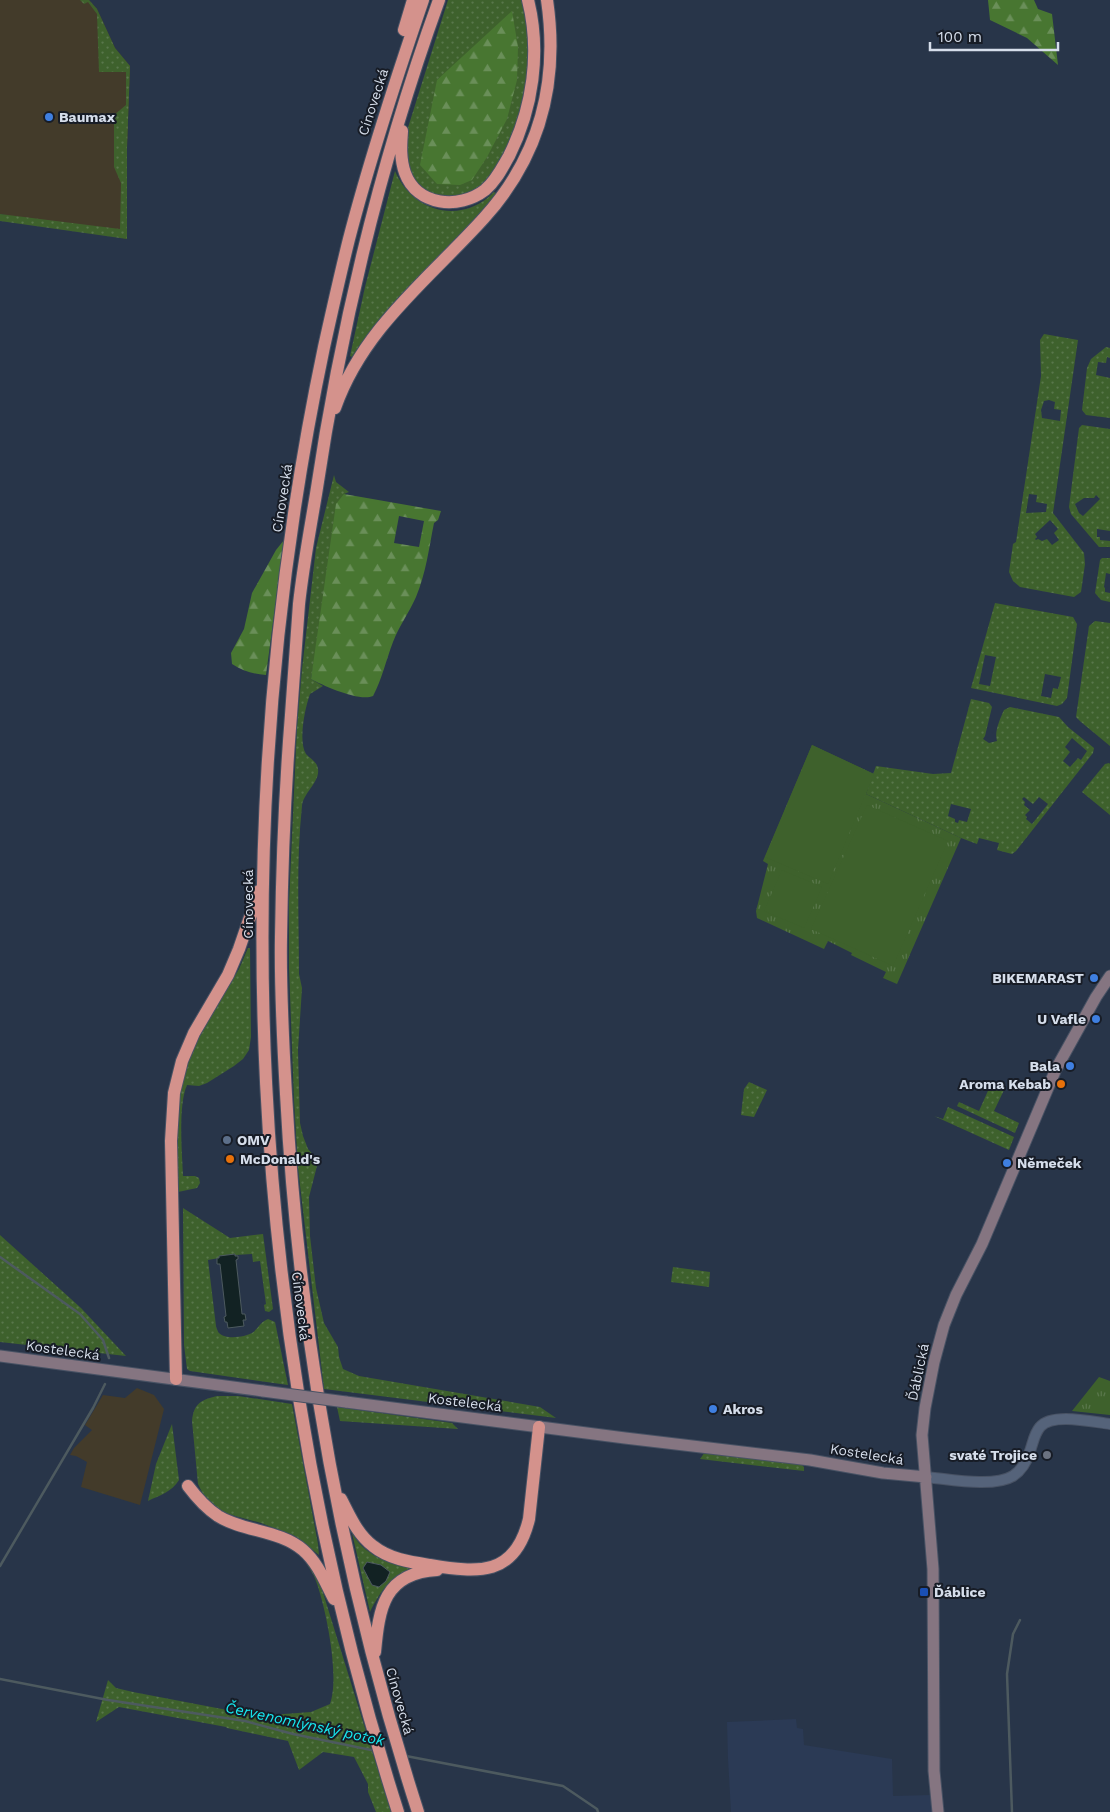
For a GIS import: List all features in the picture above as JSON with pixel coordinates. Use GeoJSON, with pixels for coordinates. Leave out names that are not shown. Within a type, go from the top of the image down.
{"type":"FeatureCollection","features":[{"type":"Feature","properties":{"kind":"highway"},"geometry":{"type":"LineString","coordinates":[[368,165],[386,91],[413,0]]}},
{"type":"Feature","properties":{"kind":"highway","name":"Cínovecká"},"geometry":{"type":"LineString","coordinates":[[398,1812],[377,1743],[344,1618],[332,1568],[304,1423],[281,1265],[267,1102],[263,1004],[262,882],[273,689],[294,512],[308,431],[347,244],[368,165],[423,0]]}},
{"type":"Feature","properties":{"kind":"highway","name":"Cínovecká"},"geometry":{"type":"LineString","coordinates":[[418,1812],[374,1663],[351,1566],[334,1485],[309,1338],[295,1217],[282,1021],[281,941],[285,791],[300,601],[324,438],[353,292],[377,198],[407,94],[438,0]]}},
{"type":"Feature","properties":{"kind":"highway"},"geometry":{"type":"LineString","coordinates":[[407,94],[401,157],[405,175],[419,192],[439,202],[456,203],[464,201],[486,189],[503,167],[522,125],[532,87],[534,43],[528,0]]}},
{"type":"Feature","properties":{"kind":"highway"},"geometry":{"type":"LineString","coordinates":[[324,438],[347,379],[374,336],[398,306],[484,219],[513,181],[523,162],[539,126],[548,87],[552,42],[547,0]]}},
{"type":"Feature","properties":{"kind":"highway"},"geometry":{"type":"LineString","coordinates":[[176,1379],[172,1141],[174,1093],[185,1054],[194,1033],[228,975],[262,882]]}},
{"type":"Feature","properties":{"kind":"highway"},"geometry":{"type":"LineString","coordinates":[[334,1485],[357,1530],[373,1547],[396,1559],[452,1568],[482,1570],[504,1561],[520,1544],[526,1532],[539,1427]]}},
{"type":"Feature","properties":{"kind":"highway"},"geometry":{"type":"LineString","coordinates":[[188,1486],[207,1508],[220,1517],[234,1524],[291,1542],[304,1551],[316,1564],[344,1618]]}},
{"type":"Feature","properties":{"kind":"highway"},"geometry":{"type":"LineString","coordinates":[[374,1663],[378,1620],[388,1594],[404,1579],[415,1574],[452,1568]]}},
{"type":"Feature","properties":{"kind":"main road","name":"Ďáblická"},"geometry":{"type":"LineString","coordinates":[[938,1812],[934,1771],[933,1569],[922,1435],[934,1362],[944,1325],[956,1295],[982,1244],[1056,1069],[1096,997],[1110,976]]}},
{"type":"Feature","properties":{"kind":"main road","name":"Kostelecká"},"geometry":{"type":"LineString","coordinates":[[0,1356],[539,1427],[790,1457],[883,1473],[926,1477]]}},
{"type":"Feature","properties":{"kind":"street"},"geometry":{"type":"LineString","coordinates":[[926,1477],[986,1482],[1001,1480],[1012,1476],[1021,1469],[1028,1457],[1035,1434],[1041,1425],[1049,1420],[1061,1419],[1110,1424]]}},
{"type":"Feature","properties":{"kind":"shaded area"},"geometry":{"type":"Polygon","coordinates":[[[0,0],[89,0],[97,9],[115,48],[130,66],[127,148],[127,239],[0,214],[0,0]]]}},
{"type":"Feature","properties":{"kind":"shaded area"},"geometry":{"type":"Polygon","coordinates":[[[235,1254],[235,1256],[238,1256],[236,1260],[242,1314],[245,1314],[246,1320],[243,1320],[244,1326],[228,1328],[224,1317],[226,1316],[220,1264],[217,1264],[217,1258],[219,1256],[235,1254]]]}},
{"type":"Feature","properties":{"kind":"shaded area"},"geometry":{"type":"Polygon","coordinates":[[[137,1388],[154,1395],[164,1409],[140,1505],[81,1487],[87,1462],[70,1455],[74,1448],[92,1430],[85,1425],[103,1395],[125,1398],[137,1388]]]}},
{"type":"Feature","properties":{"kind":"shaded area"},"geometry":{"type":"Polygon","coordinates":[[[367,1562],[381,1565],[390,1572],[386,1581],[379,1587],[372,1585],[363,1568],[367,1562]]]}},
{"type":"Feature","properties":{"kind":"shaded area"},"geometry":{"type":"Polygon","coordinates":[[[796,1719],[797,1728],[803,1729],[804,1745],[892,1759],[893,1796],[930,1795],[932,1812],[731,1812],[727,1722],[796,1719]]]}},
{"type":"Feature","properties":{"kind":"green space"},"geometry":{"type":"Polygon","coordinates":[[[80,0],[89,0],[97,9],[115,48],[130,66],[127,148],[127,239],[0,221],[0,214],[120,229],[121,183],[114,167],[114,115],[126,105],[126,72],[99,72],[97,14],[88,2],[84,4],[80,0]]]}},
{"type":"Feature","properties":{"kind":"green space"},"geometry":{"type":"Polygon","coordinates":[[[448,0],[523,0],[529,36],[528,74],[519,121],[503,157],[487,181],[476,191],[453,200],[429,195],[408,172],[405,137],[448,0]]]}},
{"type":"Feature","properties":{"kind":"green space"},"geometry":{"type":"Polygon","coordinates":[[[988,0],[1034,0],[1038,9],[1052,14],[1058,65],[1027,38],[990,20],[988,0]]]}},
{"type":"Feature","properties":{"kind":"green space"},"geometry":{"type":"Polygon","coordinates":[[[512,11],[518,47],[517,80],[507,119],[487,157],[472,180],[460,185],[437,184],[420,165],[437,80],[512,11]]]}},
{"type":"Feature","properties":{"kind":"green space"},"geometry":{"type":"Polygon","coordinates":[[[395,171],[403,185],[414,197],[426,205],[439,210],[468,209],[494,192],[498,194],[385,313],[352,357],[350,356],[365,287],[395,171]]]}},
{"type":"Feature","properties":{"kind":"green space"},"geometry":{"type":"Polygon","coordinates":[[[1044,334],[1078,340],[1053,513],[1084,553],[1085,564],[1081,592],[1074,597],[1020,587],[1013,581],[1009,572],[1013,544],[1016,542],[1041,376],[1040,340],[1044,334]],[[1044,401],[1041,410],[1042,418],[1060,421],[1061,410],[1054,409],[1055,402],[1044,401]],[[1029,494],[1026,513],[1046,512],[1047,504],[1036,502],[1037,495],[1029,494]],[[1050,520],[1035,534],[1036,540],[1042,541],[1047,539],[1052,545],[1059,540],[1054,533],[1058,529],[1050,520]]]}},
{"type":"Feature","properties":{"kind":"green space"},"geometry":{"type":"Polygon","coordinates":[[[1106,347],[1110,348],[1110,358],[1107,357],[1106,363],[1098,362],[1096,375],[1110,378],[1110,418],[1086,415],[1082,410],[1087,368],[1091,359],[1106,347]]]}},
{"type":"Feature","properties":{"kind":"green space"},"geometry":{"type":"Polygon","coordinates":[[[1082,425],[1110,429],[1110,531],[1097,529],[1097,537],[1100,537],[1100,540],[1110,541],[1110,547],[1099,547],[1071,514],[1069,507],[1079,428],[1082,425]],[[1096,495],[1094,498],[1084,498],[1075,504],[1079,513],[1083,516],[1100,499],[1096,495]]]}},
{"type":"Feature","properties":{"kind":"green space"},"geometry":{"type":"Polygon","coordinates":[[[334,475],[336,482],[349,492],[344,494],[311,679],[323,686],[310,694],[303,724],[304,748],[306,754],[316,764],[318,774],[303,801],[298,869],[299,974],[302,988],[298,1050],[300,1123],[308,1149],[316,1158],[317,1166],[309,1197],[310,1236],[316,1288],[324,1323],[338,1347],[343,1369],[359,1376],[540,1407],[556,1418],[324,1389],[298,1168],[289,968],[289,902],[297,727],[302,669],[316,548],[334,475]]]}},
{"type":"Feature","properties":{"kind":"green space"},"geometry":{"type":"Polygon","coordinates":[[[344,494],[441,511],[438,520],[434,523],[425,570],[416,597],[395,636],[373,696],[360,697],[351,695],[311,679],[336,504],[344,494]],[[399,516],[394,543],[419,547],[424,521],[399,516]]]}},
{"type":"Feature","properties":{"kind":"green space"},"geometry":{"type":"Polygon","coordinates":[[[284,540],[266,675],[252,673],[232,664],[231,653],[244,629],[252,593],[276,550],[284,540]]]}},
{"type":"Feature","properties":{"kind":"green space"},"geometry":{"type":"Polygon","coordinates":[[[1102,558],[1110,558],[1110,574],[1106,573],[1104,587],[1105,592],[1110,593],[1110,602],[1101,600],[1095,593],[1100,560],[1102,558]]]}},
{"type":"Feature","properties":{"kind":"green space"},"geometry":{"type":"Polygon","coordinates":[[[995,603],[1073,617],[1077,624],[1067,698],[1062,704],[1057,706],[971,688],[995,603]],[[985,655],[979,684],[990,686],[996,657],[985,655]],[[1045,674],[1041,696],[1051,698],[1053,688],[1058,689],[1061,677],[1045,674]]]}},
{"type":"Feature","properties":{"kind":"green space"},"geometry":{"type":"Polygon","coordinates":[[[1095,621],[1110,623],[1110,746],[1076,717],[1089,626],[1095,621]]]}},
{"type":"Feature","properties":{"kind":"green space"},"geometry":{"type":"Polygon","coordinates":[[[971,699],[989,703],[992,707],[983,739],[989,743],[997,741],[996,734],[999,721],[1004,710],[1010,707],[1059,717],[1068,727],[1094,748],[1093,753],[1012,854],[997,850],[999,843],[979,838],[977,844],[866,794],[876,766],[933,774],[951,773],[971,699]],[[1072,738],[1065,747],[1070,752],[1063,761],[1070,767],[1078,758],[1081,760],[1087,751],[1072,738]],[[1024,797],[1022,799],[1025,802],[1024,805],[1030,810],[1025,815],[1026,819],[1032,824],[1048,804],[1039,797],[1033,804],[1024,797]],[[951,804],[948,816],[955,819],[955,822],[958,823],[959,820],[967,822],[971,809],[951,804]]]}},
{"type":"Feature","properties":{"kind":"green space"},"geometry":{"type":"Polygon","coordinates":[[[812,745],[874,774],[866,794],[961,838],[897,984],[883,978],[886,972],[851,955],[852,953],[828,941],[824,949],[757,918],[756,911],[768,864],[763,861],[812,745]]]}},
{"type":"Feature","properties":{"kind":"green space"},"geometry":{"type":"Polygon","coordinates":[[[812,745],[874,774],[828,884],[765,857],[812,745]]]}},
{"type":"Feature","properties":{"kind":"green space"},"geometry":{"type":"Polygon","coordinates":[[[1109,763],[1110,815],[1082,792],[1105,764],[1109,763]]]}},
{"type":"Feature","properties":{"kind":"green space"},"geometry":{"type":"Polygon","coordinates":[[[867,805],[948,841],[893,966],[811,929],[867,805]]]}},
{"type":"Feature","properties":{"kind":"green space"},"geometry":{"type":"Polygon","coordinates":[[[782,870],[822,887],[804,928],[764,911],[782,870]]]}},
{"type":"Feature","properties":{"kind":"green space"},"geometry":{"type":"Polygon","coordinates":[[[248,948],[250,948],[251,1037],[249,1050],[243,1059],[207,1083],[199,1086],[187,1085],[182,1104],[181,1142],[183,1176],[195,1176],[199,1178],[200,1183],[197,1188],[178,1192],[178,1108],[183,1073],[202,1030],[239,969],[248,948]]]}},
{"type":"Feature","properties":{"kind":"green space"},"geometry":{"type":"Polygon","coordinates":[[[749,1082],[767,1090],[754,1117],[741,1115],[744,1089],[749,1082]]]}},
{"type":"Feature","properties":{"kind":"green space"},"geometry":{"type":"Polygon","coordinates":[[[991,1084],[1004,1090],[994,1111],[1019,1123],[1015,1133],[957,1106],[959,1102],[979,1111],[991,1084]]]}},
{"type":"Feature","properties":{"kind":"green space"},"geometry":{"type":"Polygon","coordinates":[[[948,1107],[1014,1137],[1009,1150],[934,1116],[943,1119],[948,1107]]]}},
{"type":"Feature","properties":{"kind":"green space"},"geometry":{"type":"Polygon","coordinates":[[[183,1208],[230,1238],[263,1234],[273,1309],[269,1312],[265,1311],[264,1305],[266,1304],[260,1261],[253,1262],[252,1254],[219,1256],[219,1258],[208,1260],[216,1327],[226,1337],[236,1337],[252,1333],[268,1319],[275,1322],[288,1385],[190,1371],[187,1369],[184,1345],[183,1208]]]}},
{"type":"Feature","properties":{"kind":"green space"},"geometry":{"type":"Polygon","coordinates":[[[0,1235],[81,1308],[126,1356],[0,1342],[0,1235]]]}},
{"type":"Feature","properties":{"kind":"green space"},"geometry":{"type":"Polygon","coordinates":[[[673,1267],[710,1272],[709,1287],[671,1282],[673,1267]]]}},
{"type":"Feature","properties":{"kind":"green space"},"geometry":{"type":"Polygon","coordinates":[[[1099,1377],[1110,1381],[1110,1415],[1072,1411],[1099,1377]]]}},
{"type":"Feature","properties":{"kind":"green space"},"geometry":{"type":"Polygon","coordinates":[[[217,1396],[238,1396],[292,1404],[319,1555],[295,1536],[261,1523],[221,1512],[205,1498],[198,1484],[192,1421],[194,1410],[199,1403],[217,1396]]]}},
{"type":"Feature","properties":{"kind":"green space"},"geometry":{"type":"Polygon","coordinates":[[[337,1407],[452,1423],[458,1429],[340,1421],[337,1407]]]}},
{"type":"Feature","properties":{"kind":"green space"},"geometry":{"type":"Polygon","coordinates":[[[172,1424],[179,1480],[169,1490],[148,1501],[156,1464],[172,1424]]]}},
{"type":"Feature","properties":{"kind":"green space"},"geometry":{"type":"Polygon","coordinates":[[[705,1452],[801,1464],[804,1467],[804,1471],[700,1459],[705,1452]]]}},
{"type":"Feature","properties":{"kind":"green space"},"geometry":{"type":"Polygon","coordinates":[[[352,1533],[363,1547],[377,1557],[410,1567],[410,1570],[396,1577],[386,1586],[370,1612],[352,1533]],[[368,1562],[363,1568],[372,1585],[379,1586],[386,1581],[381,1565],[368,1562]]]}},
{"type":"Feature","properties":{"kind":"green space"},"geometry":{"type":"Polygon","coordinates":[[[305,1561],[320,1583],[391,1812],[376,1812],[368,1792],[368,1784],[354,1757],[323,1752],[299,1770],[288,1741],[119,1707],[96,1722],[108,1680],[116,1688],[258,1716],[311,1712],[330,1704],[333,1692],[331,1642],[320,1593],[315,1578],[305,1561]]]}},
{"type":"Feature","properties":{"kind":"waterway"},"geometry":{"type":"LineString","coordinates":[[0,1257],[80,1314],[103,1340],[109,1358]]}},
{"type":"Feature","properties":{"kind":"waterway"},"geometry":{"type":"LineString","coordinates":[[0,1566],[93,1408],[105,1384]]}},
{"type":"Feature","properties":{"kind":"waterway"},"geometry":{"type":"LineString","coordinates":[[1012,1812],[1007,1674],[1013,1634],[1020,1620]]}},
{"type":"Feature","properties":{"kind":"waterway","name":"Červenomlýnský potok"},"geometry":{"type":"LineString","coordinates":[[0,1679],[108,1700],[245,1721],[293,1734],[376,1751]]}},
{"type":"Feature","properties":{"kind":"waterway","name":"Červenomlýnský potok"},"geometry":{"type":"LineString","coordinates":[[406,1756],[563,1786],[597,1809],[598,1812]]}},
{"type":"Feature","properties":{"kind":"place","name":"Baumax"},"geometry":{"type":"Point","coordinates":[49,117]}},
{"type":"Feature","properties":{"kind":"place","name":"BIKEMARAST"},"geometry":{"type":"Point","coordinates":[1094,978]}},
{"type":"Feature","properties":{"kind":"place","name":"U Vafle"},"geometry":{"type":"Point","coordinates":[1096,1019]}},
{"type":"Feature","properties":{"kind":"place","name":"Bala"},"geometry":{"type":"Point","coordinates":[1070,1066]}},
{"type":"Feature","properties":{"kind":"place","name":"Aroma Kebab"},"geometry":{"type":"Point","coordinates":[1061,1084]}},
{"type":"Feature","properties":{"kind":"place","name":"OMV"},"geometry":{"type":"Point","coordinates":[227,1140]}},
{"type":"Feature","properties":{"kind":"place","name":"McDonald's"},"geometry":{"type":"Point","coordinates":[230,1159]}},
{"type":"Feature","properties":{"kind":"place","name":"Němeček"},"geometry":{"type":"Point","coordinates":[1007,1163]}},
{"type":"Feature","properties":{"kind":"place","name":"Akros"},"geometry":{"type":"Point","coordinates":[713,1409]}},
{"type":"Feature","properties":{"kind":"place","name":"svaté Trojice"},"geometry":{"type":"Point","coordinates":[1047,1455]}},
{"type":"Feature","properties":{"kind":"place","name":"Ďáblice"},"geometry":{"type":"Point","coordinates":[924,1592]}}]}
